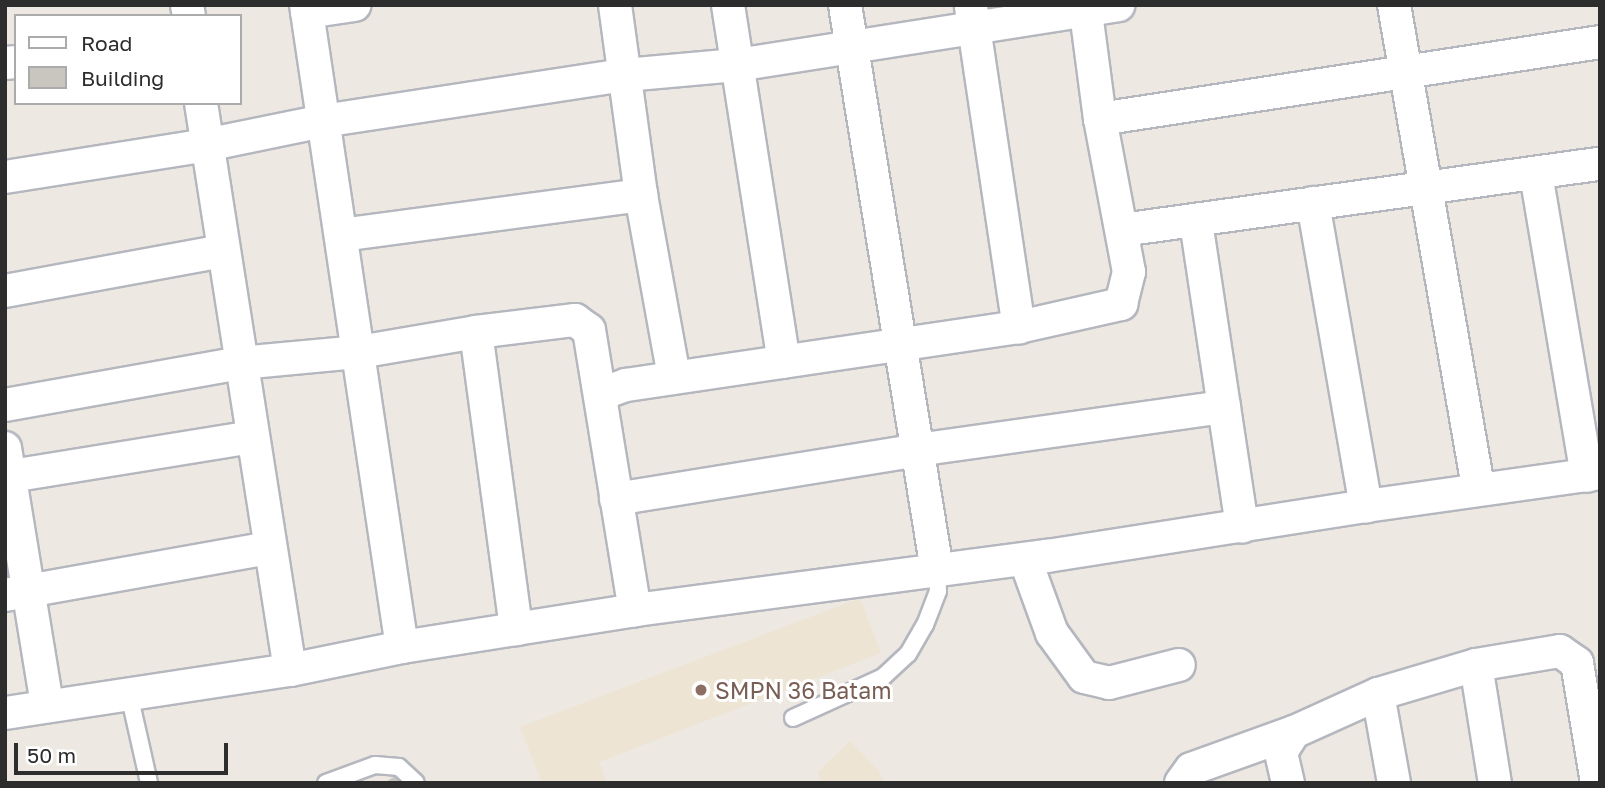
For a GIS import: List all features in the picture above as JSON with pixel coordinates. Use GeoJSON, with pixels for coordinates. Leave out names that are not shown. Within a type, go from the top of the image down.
{"type":"FeatureCollection","features":[{"type":"Feature","properties":{"kind":"street"},"geometry":{"type":"LineString","coordinates":[[354,5],[306,9],[402,647]]}},
{"type":"Feature","properties":{"kind":"street"},"geometry":{"type":"LineString","coordinates":[[615,5],[641,195],[674,377]]}},
{"type":"Feature","properties":{"kind":"street"},"geometry":{"type":"LineString","coordinates":[[728,5],[784,362]]}},
{"type":"Feature","properties":{"kind":"street"},"geometry":{"type":"LineString","coordinates":[[845,5],[937,570]]}},
{"type":"Feature","properties":{"kind":"street"},"geometry":{"type":"LineString","coordinates":[[5,177],[206,145],[323,121],[625,75],[737,65],[852,48],[972,16],[1118,5]]}},
{"type":"Feature","properties":{"kind":"street"},"geometry":{"type":"LineString","coordinates":[[1394,5],[1479,490]]}},
{"type":"Feature","properties":{"kind":"street"},"geometry":{"type":"LineString","coordinates":[[601,394],[626,385],[674,377],[1019,327],[1121,304],[1129,272],[1100,119],[1085,8]]}},
{"type":"Feature","properties":{"kind":"street"},"geometry":{"type":"LineString","coordinates":[[972,16],[1019,327]]}},
{"type":"Feature","properties":{"kind":"street"},"geometry":{"type":"LineString","coordinates":[[1100,119],[1600,42]]}},
{"type":"Feature","properties":{"kind":"street"},"geometry":{"type":"LineString","coordinates":[[201,105],[290,670]]}},
{"type":"Feature","properties":{"kind":"street"},"geometry":{"type":"LineString","coordinates":[[1122,230],[1196,222],[1425,186],[1600,164]]}},
{"type":"Feature","properties":{"kind":"street"},"geometry":{"type":"LineString","coordinates":[[5,713],[290,670],[402,647],[635,610],[1025,559],[1366,506],[1593,475],[1536,174]]}},
{"type":"Feature","properties":{"kind":"street"},"geometry":{"type":"LineString","coordinates":[[341,235],[641,195]]}},
{"type":"Feature","properties":{"kind":"street"},"geometry":{"type":"LineString","coordinates":[[1312,203],[1366,506]]}},
{"type":"Feature","properties":{"kind":"street"},"geometry":{"type":"LineString","coordinates":[[1196,222],[1242,527]]}},
{"type":"Feature","properties":{"kind":"street"},"geometry":{"type":"LineString","coordinates":[[5,291],[223,251]]}},
{"type":"Feature","properties":{"kind":"street"},"geometry":{"type":"LineString","coordinates":[[5,405],[240,363],[359,352],[476,332],[575,320],[589,330],[635,610]]}},
{"type":"Feature","properties":{"kind":"street"},"geometry":{"type":"LineString","coordinates":[[476,332],[516,629]]}},
{"type":"Feature","properties":{"kind":"street"},"geometry":{"type":"LineString","coordinates":[[616,499],[917,450],[1224,407]]}},
{"type":"Feature","properties":{"kind":"street"},"geometry":{"type":"LineString","coordinates":[[47,705],[16,593],[6,468],[252,437]]}},
{"type":"Feature","properties":{"kind":"street"},"geometry":{"type":"LineString","coordinates":[[16,593],[270,548]]}},
{"type":"Feature","properties":{"kind":"street"},"geometry":{"type":"LineString","coordinates":[[1025,559],[1052,633],[1084,677],[1109,683],[1179,665]]}},
{"type":"Feature","properties":{"kind":"street"},"geometry":{"type":"LineString","coordinates":[[1181,783],[1191,769],[1294,732],[1378,694],[1476,665],[1560,651],[1577,663],[1597,783]]}},
{"type":"Feature","properties":{"kind":"street"},"geometry":{"type":"LineString","coordinates":[[1569,657],[1600,652]]}},
{"type":"Feature","properties":{"kind":"street"},"geometry":{"type":"LineString","coordinates":[[1476,665],[1495,783]]}},
{"type":"Feature","properties":{"kind":"street"},"geometry":{"type":"LineString","coordinates":[[1378,694],[1394,783]]}},
{"type":"Feature","properties":{"kind":"street"},"geometry":{"type":"LineString","coordinates":[[1288,783],[1281,752],[1294,732]]}},
{"type":"Feature","properties":{"kind":"lane"},"geometry":{"type":"LineString","coordinates":[[793,718],[883,677],[908,654],[925,625],[937,591],[937,570]]}},
{"type":"Feature","properties":{"kind":"lane"},"geometry":{"type":"LineString","coordinates":[[129,694],[149,783]]}},
{"type":"Feature","properties":{"kind":"lane"},"geometry":{"type":"LineString","coordinates":[[326,783],[375,765],[399,767],[416,783]]}},
{"type":"Feature","properties":{"kind":"shaded area","name":"SMPN 36 Batam"},"geometry":{"type":"Polygon","coordinates":[[[860,598],[881,653],[599,762],[607,783],[542,783],[520,727],[860,598]]]}},
{"type":"Feature","properties":{"kind":"shaded area","name":"SMPN 36 Batam"},"geometry":{"type":"Polygon","coordinates":[[[850,741],[879,771],[884,783],[822,783],[818,772],[850,741]]]}},
{"type":"Feature","properties":{"kind":"building"},"geometry":{"type":"Polygon","coordinates":[[[397,775],[401,783],[384,783],[397,775]]]}},
{"type":"Feature","properties":{"kind":"place","name":"SMPN 36 Batam"},"geometry":{"type":"Point","coordinates":[701,690]}}]}
